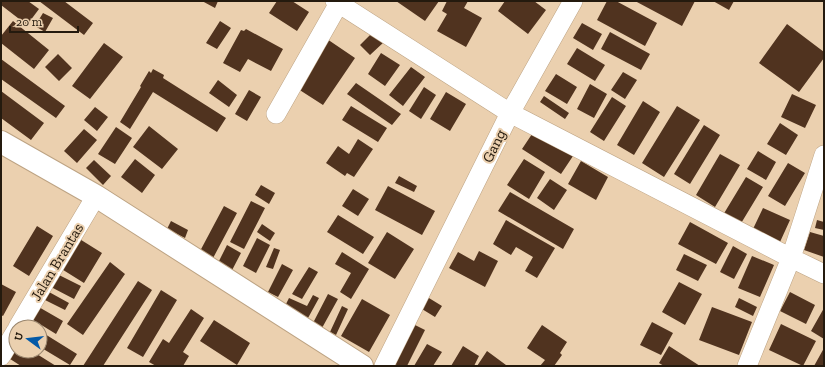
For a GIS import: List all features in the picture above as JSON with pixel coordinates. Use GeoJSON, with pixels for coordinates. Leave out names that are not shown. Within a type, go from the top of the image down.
{"type":"FeatureCollection","features":[{"type":"Feature","properties":{"kind":"main road"},"geometry":{"type":"LineString","coordinates":[[1,142],[96,196],[362,366]]}},
{"type":"Feature","properties":{"kind":"street"},"geometry":{"type":"LineString","coordinates":[[573,1],[510,113],[824,274]]}},
{"type":"Feature","properties":{"kind":"street"},"geometry":{"type":"LineString","coordinates":[[276,114],[337,2]]}},
{"type":"Feature","properties":{"kind":"street","name":"Gang"},"geometry":{"type":"LineString","coordinates":[[337,2],[359,7],[510,113],[384,366]]}},
{"type":"Feature","properties":{"kind":"street"},"geometry":{"type":"LineString","coordinates":[[747,366],[791,258],[824,155]]}},
{"type":"Feature","properties":{"kind":"street","name":"Jalan Brantas"},"geometry":{"type":"LineString","coordinates":[[23,319],[96,196]]}},
{"type":"Feature","properties":{"kind":"street"},"geometry":{"type":"LineString","coordinates":[[1,356],[8,344]]}},
{"type":"Feature","properties":{"kind":"building"},"geometry":{"type":"Polygon","coordinates":[[[1,1],[28,1],[39,9],[27,25],[1,5],[1,1]]]}},
{"type":"Feature","properties":{"kind":"building"},"geometry":{"type":"Polygon","coordinates":[[[39,1],[64,1],[93,23],[84,35],[39,1]]]}},
{"type":"Feature","properties":{"kind":"building"},"geometry":{"type":"Polygon","coordinates":[[[202,1],[218,1],[215,8],[202,1]]]}},
{"type":"Feature","properties":{"kind":"building"},"geometry":{"type":"Polygon","coordinates":[[[277,1],[292,1],[309,12],[297,31],[269,13],[277,1]]]}},
{"type":"Feature","properties":{"kind":"building"},"geometry":{"type":"Polygon","coordinates":[[[396,1],[439,1],[425,21],[396,1]]]}},
{"type":"Feature","properties":{"kind":"building"},"geometry":{"type":"Polygon","coordinates":[[[447,1],[468,1],[464,8],[482,18],[466,47],[437,31],[447,14],[442,11],[447,1]]]}},
{"type":"Feature","properties":{"kind":"building"},"geometry":{"type":"Polygon","coordinates":[[[505,1],[534,1],[546,10],[528,34],[498,11],[505,1]]]}},
{"type":"Feature","properties":{"kind":"building"},"geometry":{"type":"Polygon","coordinates":[[[607,1],[616,1],[657,23],[645,46],[597,20],[607,1]]]}},
{"type":"Feature","properties":{"kind":"building"},"geometry":{"type":"Polygon","coordinates":[[[635,1],[695,1],[682,26],[635,1]]]}},
{"type":"Feature","properties":{"kind":"building"},"geometry":{"type":"Polygon","coordinates":[[[713,1],[734,1],[729,10],[713,1]]]}},
{"type":"Feature","properties":{"kind":"building"},"geometry":{"type":"Polygon","coordinates":[[[43,13],[53,18],[45,32],[35,26],[43,13]]]}},
{"type":"Feature","properties":{"kind":"building"},"geometry":{"type":"Polygon","coordinates":[[[13,21],[49,50],[34,69],[1,43],[1,36],[13,21]]]}},
{"type":"Feature","properties":{"kind":"building"},"geometry":{"type":"Polygon","coordinates":[[[220,21],[231,28],[217,49],[206,43],[220,21]]]}},
{"type":"Feature","properties":{"kind":"building"},"geometry":{"type":"Polygon","coordinates":[[[582,23],[602,34],[593,50],[573,38],[582,23]]]}},
{"type":"Feature","properties":{"kind":"building"},"geometry":{"type":"Polygon","coordinates":[[[787,24],[824,52],[824,58],[799,92],[759,63],[787,24]]]}},
{"type":"Feature","properties":{"kind":"building"},"geometry":{"type":"Polygon","coordinates":[[[246,29],[283,49],[271,71],[248,59],[240,72],[223,63],[241,30],[244,31],[246,29]]]}},
{"type":"Feature","properties":{"kind":"building"},"geometry":{"type":"Polygon","coordinates":[[[373,32],[384,42],[370,55],[360,45],[373,32]]]}},
{"type":"Feature","properties":{"kind":"building"},"geometry":{"type":"Polygon","coordinates":[[[610,32],[650,54],[641,70],[601,49],[610,32]]]}},
{"type":"Feature","properties":{"kind":"building"},"geometry":{"type":"Polygon","coordinates":[[[327,39],[355,58],[323,105],[295,87],[327,39]]]}},
{"type":"Feature","properties":{"kind":"building"},"geometry":{"type":"Polygon","coordinates":[[[104,43],[123,57],[90,99],[72,86],[104,43]]]}},
{"type":"Feature","properties":{"kind":"building"},"geometry":{"type":"Polygon","coordinates":[[[577,48],[605,65],[595,81],[567,64],[577,48]]]}},
{"type":"Feature","properties":{"kind":"building"},"geometry":{"type":"Polygon","coordinates":[[[381,53],[400,65],[385,86],[368,74],[381,53]]]}},
{"type":"Feature","properties":{"kind":"building"},"geometry":{"type":"Polygon","coordinates":[[[58,54],[72,68],[59,81],[45,67],[58,54]]]}},
{"type":"Feature","properties":{"kind":"building"},"geometry":{"type":"Polygon","coordinates":[[[1,59],[65,106],[56,118],[1,79],[1,59]]]}},
{"type":"Feature","properties":{"kind":"building"},"geometry":{"type":"Polygon","coordinates":[[[411,67],[425,77],[403,106],[389,95],[411,67]]]}},
{"type":"Feature","properties":{"kind":"building"},"geometry":{"type":"Polygon","coordinates":[[[153,69],[164,75],[163,78],[226,118],[217,132],[153,92],[130,129],[120,122],[149,71],[151,73],[153,69]]]}},
{"type":"Feature","properties":{"kind":"building"},"geometry":{"type":"Polygon","coordinates":[[[623,72],[637,80],[625,99],[611,90],[623,72]]]}},
{"type":"Feature","properties":{"kind":"building"},"geometry":{"type":"Polygon","coordinates":[[[556,74],[577,87],[567,104],[545,91],[556,74]]]}},
{"type":"Feature","properties":{"kind":"building"},"geometry":{"type":"Polygon","coordinates":[[[218,80],[237,95],[229,107],[209,93],[218,80]]]}},
{"type":"Feature","properties":{"kind":"building"},"geometry":{"type":"Polygon","coordinates":[[[356,83],[401,114],[392,125],[347,94],[356,83]]]}},
{"type":"Feature","properties":{"kind":"building"},"geometry":{"type":"Polygon","coordinates":[[[590,84],[607,94],[594,118],[577,109],[590,84]]]}},
{"type":"Feature","properties":{"kind":"building"},"geometry":{"type":"Polygon","coordinates":[[[424,87],[436,95],[421,119],[409,111],[424,87]]]}},
{"type":"Feature","properties":{"kind":"building"},"geometry":{"type":"Polygon","coordinates":[[[249,90],[261,97],[247,121],[235,114],[249,90]]]}},
{"type":"Feature","properties":{"kind":"building"},"geometry":{"type":"Polygon","coordinates":[[[1,91],[44,123],[31,140],[1,118],[1,91]]]}},
{"type":"Feature","properties":{"kind":"building"},"geometry":{"type":"Polygon","coordinates":[[[446,92],[466,104],[450,131],[430,119],[446,92]]]}},
{"type":"Feature","properties":{"kind":"building"},"geometry":{"type":"Polygon","coordinates":[[[792,94],[816,105],[805,128],[781,117],[792,94]]]}},
{"type":"Feature","properties":{"kind":"building"},"geometry":{"type":"Polygon","coordinates":[[[544,96],[569,113],[565,119],[540,102],[544,96]]]}},
{"type":"Feature","properties":{"kind":"building"},"geometry":{"type":"Polygon","coordinates":[[[612,97],[626,106],[604,141],[590,132],[612,97]]]}},
{"type":"Feature","properties":{"kind":"building"},"geometry":{"type":"Polygon","coordinates":[[[643,101],[660,112],[634,155],[617,145],[643,101]]]}},
{"type":"Feature","properties":{"kind":"building"},"geometry":{"type":"Polygon","coordinates":[[[351,106],[387,128],[378,142],[342,120],[351,106]]]}},
{"type":"Feature","properties":{"kind":"building"},"geometry":{"type":"Polygon","coordinates":[[[677,106],[700,120],[664,177],[642,163],[677,106]]]}},
{"type":"Feature","properties":{"kind":"building"},"geometry":{"type":"Polygon","coordinates":[[[95,107],[108,117],[97,131],[84,120],[95,107]]]}},
{"type":"Feature","properties":{"kind":"building"},"geometry":{"type":"Polygon","coordinates":[[[780,123],[798,135],[786,155],[767,144],[780,123]]]}},
{"type":"Feature","properties":{"kind":"building"},"geometry":{"type":"Polygon","coordinates":[[[704,125],[720,135],[690,184],[674,174],[704,125]]]}},
{"type":"Feature","properties":{"kind":"building"},"geometry":{"type":"Polygon","coordinates":[[[149,126],[178,149],[162,169],[133,147],[149,126]]]}},
{"type":"Feature","properties":{"kind":"building"},"geometry":{"type":"Polygon","coordinates":[[[116,127],[132,138],[115,164],[98,154],[116,127]]]}},
{"type":"Feature","properties":{"kind":"building"},"geometry":{"type":"Polygon","coordinates":[[[84,129],[97,140],[77,163],[64,151],[84,129]]]}},
{"type":"Feature","properties":{"kind":"building"},"geometry":{"type":"Polygon","coordinates":[[[534,131],[573,156],[561,174],[522,149],[534,131]]]}},
{"type":"Feature","properties":{"kind":"building"},"geometry":{"type":"Polygon","coordinates":[[[358,139],[373,149],[354,177],[347,173],[345,176],[326,163],[338,146],[349,154],[358,139]]]}},
{"type":"Feature","properties":{"kind":"building"},"geometry":{"type":"Polygon","coordinates":[[[758,151],[776,162],[766,180],[747,169],[758,151]]]}},
{"type":"Feature","properties":{"kind":"building"},"geometry":{"type":"Polygon","coordinates":[[[720,154],[740,165],[715,207],[696,195],[720,154]]]}},
{"type":"Feature","properties":{"kind":"building"},"geometry":{"type":"Polygon","coordinates":[[[135,159],[155,175],[142,193],[121,177],[135,159]]]}},
{"type":"Feature","properties":{"kind":"building"},"geometry":{"type":"Polygon","coordinates":[[[524,159],[545,172],[529,199],[507,185],[524,159]]]}},
{"type":"Feature","properties":{"kind":"building"},"geometry":{"type":"Polygon","coordinates":[[[94,160],[111,176],[103,185],[86,168],[94,160]]]}},
{"type":"Feature","properties":{"kind":"building"},"geometry":{"type":"Polygon","coordinates":[[[581,161],[608,177],[596,200],[568,184],[581,161]]]}},
{"type":"Feature","properties":{"kind":"building"},"geometry":{"type":"Polygon","coordinates":[[[788,163],[805,173],[785,206],[768,196],[788,163]]]}},
{"type":"Feature","properties":{"kind":"building"},"geometry":{"type":"Polygon","coordinates":[[[399,176],[417,186],[414,192],[395,183],[399,176]]]}},
{"type":"Feature","properties":{"kind":"building"},"geometry":{"type":"Polygon","coordinates":[[[746,177],[763,187],[740,225],[723,215],[746,177]]]}},
{"type":"Feature","properties":{"kind":"building"},"geometry":{"type":"Polygon","coordinates":[[[550,179],[567,190],[554,210],[537,198],[550,179]]]}},
{"type":"Feature","properties":{"kind":"building"},"geometry":{"type":"Polygon","coordinates":[[[261,185],[275,193],[269,204],[255,195],[261,185]]]}},
{"type":"Feature","properties":{"kind":"building"},"geometry":{"type":"Polygon","coordinates":[[[388,186],[435,211],[422,235],[375,210],[388,186]]]}},
{"type":"Feature","properties":{"kind":"building"},"geometry":{"type":"Polygon","coordinates":[[[353,189],[369,199],[358,216],[342,206],[353,189]]]}},
{"type":"Feature","properties":{"kind":"building"},"geometry":{"type":"Polygon","coordinates":[[[510,192],[574,229],[563,249],[498,211],[510,192]]]}},
{"type":"Feature","properties":{"kind":"building"},"geometry":{"type":"Polygon","coordinates":[[[251,201],[265,208],[244,249],[230,242],[251,201]]]}},
{"type":"Feature","properties":{"kind":"building"},"geometry":{"type":"Polygon","coordinates":[[[224,206],[237,213],[212,260],[199,253],[224,206]]]}},
{"type":"Feature","properties":{"kind":"building"},"geometry":{"type":"Polygon","coordinates":[[[763,208],[790,220],[780,242],[753,229],[763,208]]]}},
{"type":"Feature","properties":{"kind":"building"},"geometry":{"type":"Polygon","coordinates":[[[338,215],[374,237],[363,254],[327,232],[338,215]]]}},
{"type":"Feature","properties":{"kind":"building"},"geometry":{"type":"Polygon","coordinates":[[[506,220],[555,248],[537,278],[525,271],[533,257],[516,247],[511,255],[493,244],[506,220]]]}},
{"type":"Feature","properties":{"kind":"building"},"geometry":{"type":"Polygon","coordinates":[[[817,220],[824,222],[824,230],[815,228],[817,220]]]}},
{"type":"Feature","properties":{"kind":"building"},"geometry":{"type":"Polygon","coordinates":[[[171,221],[188,230],[185,238],[167,229],[171,221]]]}},
{"type":"Feature","properties":{"kind":"building"},"geometry":{"type":"Polygon","coordinates":[[[690,222],[728,243],[716,264],[678,244],[690,222]]]}},
{"type":"Feature","properties":{"kind":"building"},"geometry":{"type":"Polygon","coordinates":[[[262,224],[275,233],[270,241],[257,232],[262,224]]]}},
{"type":"Feature","properties":{"kind":"building"},"geometry":{"type":"Polygon","coordinates":[[[37,226],[53,236],[29,276],[13,266],[37,226]]]}},
{"type":"Feature","properties":{"kind":"building"},"geometry":{"type":"Polygon","coordinates":[[[387,232],[414,249],[395,279],[368,263],[387,232]]]}},
{"type":"Feature","properties":{"kind":"building"},"geometry":{"type":"Polygon","coordinates":[[[810,232],[824,236],[824,257],[804,250],[810,232]]]}},
{"type":"Feature","properties":{"kind":"building"},"geometry":{"type":"Polygon","coordinates":[[[78,238],[102,253],[84,283],[60,268],[78,238]]]}},
{"type":"Feature","properties":{"kind":"building"},"geometry":{"type":"Polygon","coordinates":[[[257,238],[270,245],[256,273],[243,266],[257,238]]]}},
{"type":"Feature","properties":{"kind":"building"},"geometry":{"type":"Polygon","coordinates":[[[227,245],[241,253],[229,276],[215,269],[227,245]]]}},
{"type":"Feature","properties":{"kind":"building"},"geometry":{"type":"Polygon","coordinates":[[[733,246],[747,254],[734,279],[720,272],[733,246]]]}},
{"type":"Feature","properties":{"kind":"building"},"geometry":{"type":"Polygon","coordinates":[[[274,248],[280,250],[273,269],[266,267],[274,248]]]}},
{"type":"Feature","properties":{"kind":"building"},"geometry":{"type":"Polygon","coordinates":[[[479,251],[498,261],[485,287],[449,268],[458,252],[474,261],[479,251]]]}},
{"type":"Feature","properties":{"kind":"building"},"geometry":{"type":"Polygon","coordinates":[[[342,252],[369,269],[351,299],[340,292],[351,273],[335,264],[342,252]]]}},
{"type":"Feature","properties":{"kind":"building"},"geometry":{"type":"Polygon","coordinates":[[[684,254],[707,265],[698,281],[676,270],[684,254]]]}},
{"type":"Feature","properties":{"kind":"building"},"geometry":{"type":"Polygon","coordinates":[[[752,256],[774,265],[760,297],[738,288],[752,256]]]}},
{"type":"Feature","properties":{"kind":"building"},"geometry":{"type":"Polygon","coordinates":[[[110,262],[125,274],[83,335],[67,324],[110,262]]]}},
{"type":"Feature","properties":{"kind":"building"},"geometry":{"type":"Polygon","coordinates":[[[282,264],[293,270],[278,297],[268,292],[282,264]]]}},
{"type":"Feature","properties":{"kind":"building"},"geometry":{"type":"Polygon","coordinates":[[[309,267],[318,272],[302,299],[292,294],[309,267]]]}},
{"type":"Feature","properties":{"kind":"building"},"geometry":{"type":"Polygon","coordinates":[[[57,274],[81,286],[74,299],[51,287],[57,274]]]}},
{"type":"Feature","properties":{"kind":"building"},"geometry":{"type":"Polygon","coordinates":[[[138,281],[152,290],[103,366],[83,366],[138,281]]]}},
{"type":"Feature","properties":{"kind":"building"},"geometry":{"type":"Polygon","coordinates":[[[679,282],[702,294],[685,325],[662,312],[679,282]]]}},
{"type":"Feature","properties":{"kind":"building"},"geometry":{"type":"Polygon","coordinates":[[[1,284],[16,292],[3,316],[1,315],[1,284]]]}},
{"type":"Feature","properties":{"kind":"building"},"geometry":{"type":"Polygon","coordinates":[[[161,290],[177,300],[143,357],[127,348],[161,290]]]}},
{"type":"Feature","properties":{"kind":"building"},"geometry":{"type":"Polygon","coordinates":[[[49,292],[69,303],[65,310],[45,300],[49,292]]]}},
{"type":"Feature","properties":{"kind":"building"},"geometry":{"type":"Polygon","coordinates":[[[790,292],[815,305],[806,324],[780,311],[790,292]]]}},
{"type":"Feature","properties":{"kind":"building"},"geometry":{"type":"Polygon","coordinates":[[[328,294],[338,299],[322,328],[313,323],[328,294]]]}},
{"type":"Feature","properties":{"kind":"building"},"geometry":{"type":"Polygon","coordinates":[[[313,295],[319,298],[308,318],[285,306],[289,298],[307,306],[313,295]]]}},
{"type":"Feature","properties":{"kind":"building"},"geometry":{"type":"Polygon","coordinates":[[[424,295],[442,306],[435,317],[417,306],[424,295]]]}},
{"type":"Feature","properties":{"kind":"building"},"geometry":{"type":"Polygon","coordinates":[[[739,298],[757,307],[753,316],[735,307],[739,298]]]}},
{"type":"Feature","properties":{"kind":"building"},"geometry":{"type":"Polygon","coordinates":[[[362,299],[390,315],[369,352],[341,336],[362,299]]]}},
{"type":"Feature","properties":{"kind":"building"},"geometry":{"type":"Polygon","coordinates":[[[37,306],[63,321],[56,334],[48,329],[48,319],[30,318],[37,306]]]}},
{"type":"Feature","properties":{"kind":"building"},"geometry":{"type":"Polygon","coordinates":[[[342,306],[348,309],[336,335],[330,332],[342,306]]]}},
{"type":"Feature","properties":{"kind":"building"},"geometry":{"type":"Polygon","coordinates":[[[712,307],[752,322],[739,355],[699,340],[712,307]]]}},
{"type":"Feature","properties":{"kind":"building"},"geometry":{"type":"Polygon","coordinates":[[[824,308],[824,339],[811,331],[824,308]]]}},
{"type":"Feature","properties":{"kind":"building"},"geometry":{"type":"Polygon","coordinates":[[[191,309],[204,318],[183,352],[189,356],[183,366],[156,366],[149,362],[163,339],[169,343],[191,309]]]}},
{"type":"Feature","properties":{"kind":"building"},"geometry":{"type":"Polygon","coordinates":[[[214,320],[250,343],[237,365],[200,341],[214,320]]]}},
{"type":"Feature","properties":{"kind":"building"},"geometry":{"type":"Polygon","coordinates":[[[409,322],[425,330],[407,366],[399,366],[390,362],[409,322]]]}},
{"type":"Feature","properties":{"kind":"building"},"geometry":{"type":"Polygon","coordinates":[[[652,322],[673,333],[661,355],[640,345],[652,322]]]}},
{"type":"Feature","properties":{"kind":"building"},"geometry":{"type":"Polygon","coordinates":[[[781,324],[816,341],[803,366],[769,350],[781,324]]]}},
{"type":"Feature","properties":{"kind":"building"},"geometry":{"type":"Polygon","coordinates":[[[542,325],[567,342],[560,353],[562,355],[554,366],[540,366],[545,360],[527,348],[542,325]]]}},
{"type":"Feature","properties":{"kind":"building"},"geometry":{"type":"Polygon","coordinates":[[[48,336],[77,354],[70,365],[48,352],[48,336]]]}},
{"type":"Feature","properties":{"kind":"building"},"geometry":{"type":"Polygon","coordinates":[[[427,344],[442,352],[433,366],[414,366],[427,344]]]}},
{"type":"Feature","properties":{"kind":"building"},"geometry":{"type":"Polygon","coordinates":[[[463,346],[479,356],[474,366],[451,366],[463,346]]]}},
{"type":"Feature","properties":{"kind":"building"},"geometry":{"type":"Polygon","coordinates":[[[669,346],[700,366],[664,366],[659,363],[669,346]]]}},
{"type":"Feature","properties":{"kind":"building"},"geometry":{"type":"Polygon","coordinates":[[[824,348],[824,366],[814,366],[824,348]]]}},
{"type":"Feature","properties":{"kind":"building"},"geometry":{"type":"Polygon","coordinates":[[[487,351],[506,365],[477,366],[487,351]]]}},
{"type":"Feature","properties":{"kind":"building"},"geometry":{"type":"Polygon","coordinates":[[[10,359],[45,359],[56,366],[21,366],[10,359]]]}}]}
